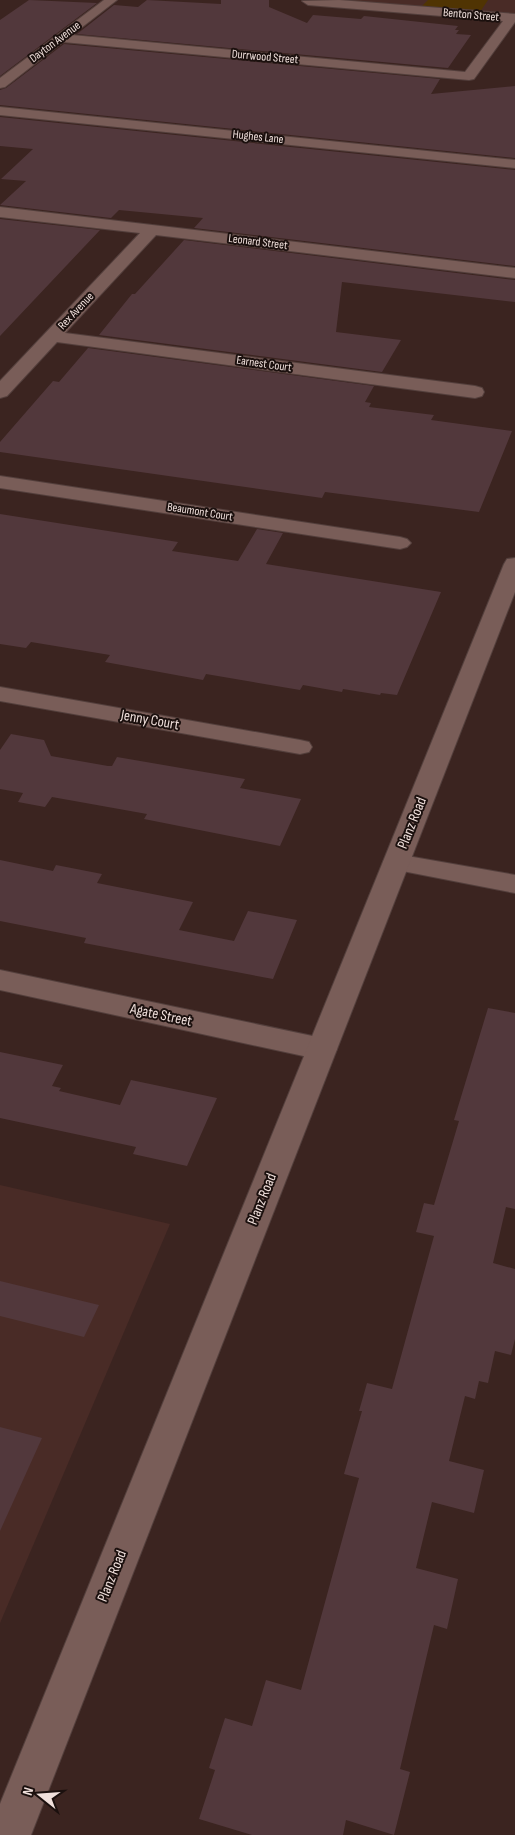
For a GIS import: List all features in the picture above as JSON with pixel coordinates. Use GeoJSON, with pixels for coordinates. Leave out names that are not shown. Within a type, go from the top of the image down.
{"type":"FeatureCollection","features":[{"type":"Feature","properties":{"kind":"street","name":"Dayton Avenue"},"geometry":{"type":"LineString","coordinates":[[0,84],[111,0]]}},
{"type":"Feature","properties":{"kind":"street","name":"Benton Street"},"geometry":{"type":"LineString","coordinates":[[308,0],[513,18]]}},
{"type":"Feature","properties":{"kind":"street","name":"Durrwood Street"},"geometry":{"type":"LineString","coordinates":[[61,38],[469,76],[513,18]]}},
{"type":"Feature","properties":{"kind":"street","name":"Hughes Lane"},"geometry":{"type":"LineString","coordinates":[[0,111],[515,164]]}},
{"type":"Feature","properties":{"kind":"street","name":"Leonard Street"},"geometry":{"type":"LineString","coordinates":[[0,212],[515,273]]}},
{"type":"Feature","properties":{"kind":"street","name":"Rex Avenue"},"geometry":{"type":"LineString","coordinates":[[0,392],[152,230]]}},
{"type":"Feature","properties":{"kind":"street","name":"Earnest Court"},"geometry":{"type":"LineString","coordinates":[[52,336],[475,392]]}},
{"type":"Feature","properties":{"kind":"street","name":"Beaumont Court"},"geometry":{"type":"LineString","coordinates":[[0,482],[400,542]]}},
{"type":"Feature","properties":{"kind":"street","name":"Planz Road"},"geometry":{"type":"LineString","coordinates":[[9,1835],[515,564]]}},
{"type":"Feature","properties":{"kind":"street","name":"Jenny Court"},"geometry":{"type":"LineString","coordinates":[[0,694],[300,747]]}},
{"type":"Feature","properties":{"kind":"street"},"geometry":{"type":"LineString","coordinates":[[396,862],[515,884]]}},
{"type":"Feature","properties":{"kind":"street","name":"Agate Street"},"geometry":{"type":"LineString","coordinates":[[0,980],[322,1049]]}},
{"type":"Feature","properties":{"kind":"shaded area"},"geometry":{"type":"Polygon","coordinates":[[[336,0],[515,0],[515,16],[336,0]]]}},
{"type":"Feature","properties":{"kind":"shaded area"},"geometry":{"type":"Polygon","coordinates":[[[428,0],[488,0],[480,12],[422,6],[428,0]]]}},
{"type":"Feature","properties":{"kind":"shaded area"},"geometry":{"type":"Polygon","coordinates":[[[0,1185],[170,1224],[0,1623],[0,1185]]]}},
{"type":"Feature","properties":{"kind":"building"},"geometry":{"type":"Polygon","coordinates":[[[29,0],[97,3],[0,76],[0,20],[29,0]]]}},
{"type":"Feature","properties":{"kind":"building"},"geometry":{"type":"Polygon","coordinates":[[[147,0],[221,4],[221,0],[269,0],[269,7],[307,23],[313,15],[361,19],[364,16],[458,26],[455,30],[459,30],[456,34],[471,35],[448,68],[77,34],[114,5],[138,7],[147,0]]]}},
{"type":"Feature","properties":{"kind":"building"},"geometry":{"type":"Polygon","coordinates":[[[64,44],[440,79],[431,94],[515,86],[515,158],[0,105],[0,90],[6,88],[64,44]]]}},
{"type":"Feature","properties":{"kind":"building"},"geometry":{"type":"Polygon","coordinates":[[[0,117],[515,170],[515,266],[194,228],[203,218],[119,210],[111,218],[0,205],[26,181],[1,179],[33,149],[0,146],[0,117]]]}},
{"type":"Feature","properties":{"kind":"building"},"geometry":{"type":"Polygon","coordinates":[[[0,219],[100,230],[0,336],[0,219]]]}},
{"type":"Feature","properties":{"kind":"building"},"geometry":{"type":"Polygon","coordinates":[[[184,240],[515,280],[515,302],[342,282],[336,332],[401,340],[382,372],[99,335],[132,294],[135,294],[184,240]]]}},
{"type":"Feature","properties":{"kind":"building"},"geometry":{"type":"Polygon","coordinates":[[[88,348],[374,386],[365,402],[371,403],[369,407],[434,415],[431,420],[512,431],[479,512],[325,492],[322,498],[0,452],[0,442],[53,381],[59,382],[88,348]]]}},
{"type":"Feature","properties":{"kind":"building"},"geometry":{"type":"Polygon","coordinates":[[[0,514],[178,542],[172,551],[238,561],[257,529],[283,533],[266,564],[441,592],[397,695],[381,693],[380,695],[343,689],[342,692],[303,685],[300,690],[206,674],[203,680],[105,662],[110,655],[31,642],[26,648],[0,644],[0,514]]]}},
{"type":"Feature","properties":{"kind":"building"},"geometry":{"type":"Polygon","coordinates":[[[11,734],[44,740],[51,756],[108,766],[112,766],[117,757],[245,779],[240,788],[301,799],[280,846],[144,819],[147,814],[52,797],[45,807],[18,802],[23,793],[0,789],[0,750],[11,734]]]}},
{"type":"Feature","properties":{"kind":"building"},"geometry":{"type":"Polygon","coordinates":[[[0,860],[53,871],[56,865],[102,874],[97,883],[193,902],[179,930],[234,941],[248,911],[297,920],[273,979],[84,943],[86,938],[0,921],[0,860]]]}},
{"type":"Feature","properties":{"kind":"building"},"geometry":{"type":"Polygon","coordinates":[[[488,1008],[515,1013],[515,1209],[506,1207],[493,1263],[515,1269],[515,1339],[511,1355],[495,1351],[488,1383],[479,1381],[475,1399],[465,1396],[449,1461],[484,1470],[474,1513],[432,1502],[416,1568],[458,1579],[447,1629],[434,1625],[400,1769],[410,1772],[394,1835],[346,1820],[343,1835],[252,1835],[199,1819],[215,1770],[209,1768],[225,1718],[252,1726],[266,1680],[301,1690],[359,1478],[344,1474],[362,1411],[359,1411],[367,1383],[392,1389],[434,1236],[416,1232],[424,1203],[434,1205],[459,1121],[454,1120],[488,1008]]]}},
{"type":"Feature","properties":{"kind":"building"},"geometry":{"type":"Polygon","coordinates":[[[0,1052],[63,1065],[52,1086],[61,1088],[59,1091],[120,1105],[131,1080],[217,1098],[187,1166],[133,1154],[136,1147],[0,1118],[0,1052]]]}},
{"type":"Feature","properties":{"kind":"building"},"geometry":{"type":"Polygon","coordinates":[[[0,1281],[99,1305],[84,1337],[0,1316],[0,1281]]]}},
{"type":"Feature","properties":{"kind":"building"},"geometry":{"type":"Polygon","coordinates":[[[0,1427],[42,1438],[0,1531],[0,1427]]]}}]}
